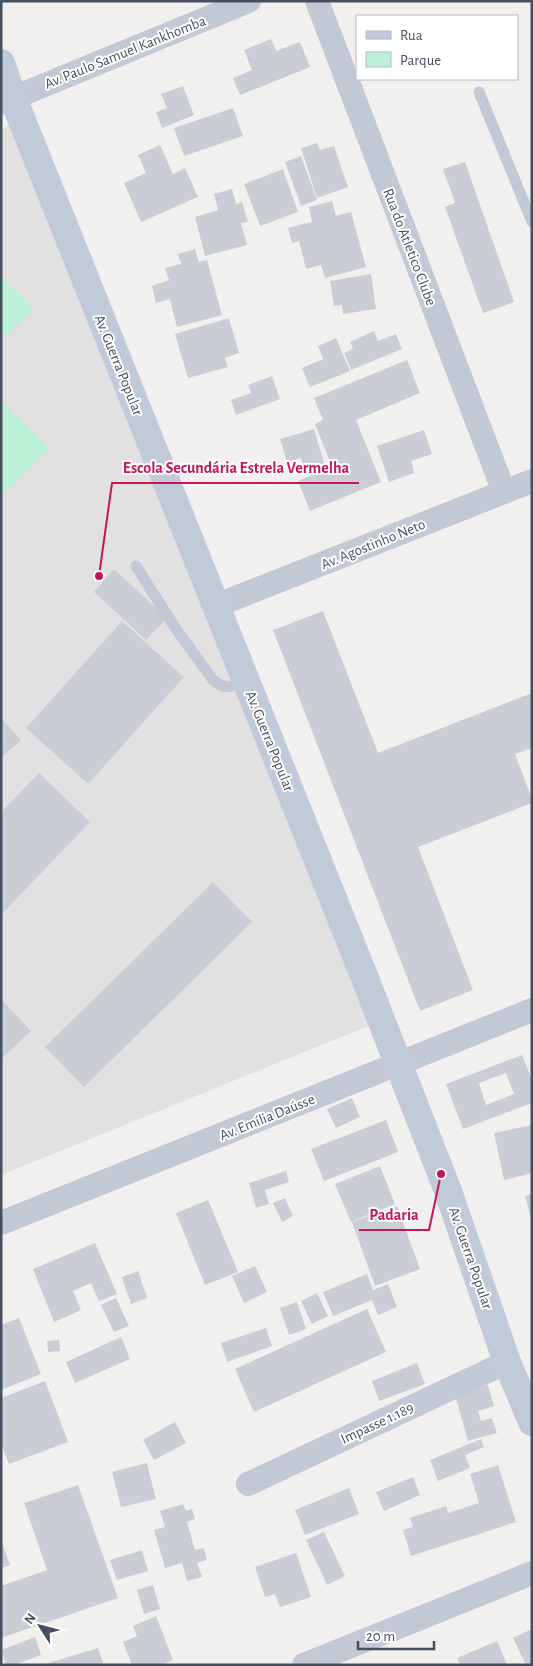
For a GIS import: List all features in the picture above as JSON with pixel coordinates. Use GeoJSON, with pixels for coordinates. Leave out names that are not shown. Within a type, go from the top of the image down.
{"type":"FeatureCollection","features":[{"type":"Feature","properties":{"kind":"main road","name":"Av. Guerra Popular"},"geometry":{"type":"LineString","coordinates":[[1,63],[7,100],[246,682],[364,976],[448,1191],[507,1362],[532,1422]]}},
{"type":"Feature","properties":{"kind":"street","name":"Av. Paulo Samuel Kankhomba"},"geometry":{"type":"LineString","coordinates":[[7,100],[250,1]]}},
{"type":"Feature","properties":{"kind":"street","name":"Rua do Atletico Clube"},"geometry":{"type":"LineString","coordinates":[[317,1],[504,492]]}},
{"type":"Feature","properties":{"kind":"street","name":"Av. Agostinho Neto"},"geometry":{"type":"LineString","coordinates":[[215,606],[532,481]]}},
{"type":"Feature","properties":{"kind":"street","name":"Av. Emília Daússe"},"geometry":{"type":"LineString","coordinates":[[1,1223],[532,1010]]}},
{"type":"Feature","properties":{"kind":"street","name":"Impasse 1.189"},"geometry":{"type":"LineString","coordinates":[[248,1484],[507,1362]]}},
{"type":"Feature","properties":{"kind":"street"},"geometry":{"type":"LineString","coordinates":[[304,1665],[532,1573]]}},
{"type":"Feature","properties":{"kind":"lane"},"geometry":{"type":"LineString","coordinates":[[479,92],[532,222]]}},
{"type":"Feature","properties":{"kind":"lane"},"geometry":{"type":"LineString","coordinates":[[136,566],[174,626],[213,680],[227,688],[246,682]]}},
{"type":"Feature","properties":{"kind":"shaded area"},"geometry":{"type":"Polygon","coordinates":[[[16,122],[376,1023],[1,1175],[1,129],[16,122]]]}},
{"type":"Feature","properties":{"kind":"green space"},"geometry":{"type":"Polygon","coordinates":[[[1,276],[34,309],[1,341],[1,276]]]}},
{"type":"Feature","properties":{"kind":"green space"},"geometry":{"type":"Polygon","coordinates":[[[1,401],[49,449],[1,496],[1,401]]]}},
{"type":"Feature","properties":{"kind":"building"},"geometry":{"type":"Polygon","coordinates":[[[271,39],[276,51],[300,42],[310,67],[240,95],[233,78],[252,70],[244,50],[271,39]]]}},
{"type":"Feature","properties":{"kind":"building"},"geometry":{"type":"Polygon","coordinates":[[[183,86],[194,115],[162,128],[156,112],[167,108],[161,94],[183,86]]]}},
{"type":"Feature","properties":{"kind":"building"},"geometry":{"type":"Polygon","coordinates":[[[233,108],[243,136],[184,156],[174,128],[233,108]]]}},
{"type":"Feature","properties":{"kind":"building"},"geometry":{"type":"Polygon","coordinates":[[[317,143],[320,150],[334,146],[348,187],[317,198],[301,148],[317,143]]]}},
{"type":"Feature","properties":{"kind":"building"},"geometry":{"type":"Polygon","coordinates":[[[160,145],[173,174],[185,168],[198,197],[141,222],[124,183],[146,173],[138,155],[160,145]]]}},
{"type":"Feature","properties":{"kind":"building"},"geometry":{"type":"Polygon","coordinates":[[[301,156],[317,200],[301,206],[285,162],[301,156]]]}},
{"type":"Feature","properties":{"kind":"building"},"geometry":{"type":"Polygon","coordinates":[[[465,162],[514,302],[483,313],[445,207],[455,203],[443,169],[465,162]]]}},
{"type":"Feature","properties":{"kind":"building"},"geometry":{"type":"Polygon","coordinates":[[[283,169],[298,212],[260,226],[244,184],[283,169]]]}},
{"type":"Feature","properties":{"kind":"building"},"geometry":{"type":"Polygon","coordinates":[[[232,189],[236,204],[242,202],[248,222],[241,223],[247,245],[205,256],[195,217],[218,210],[214,194],[232,189]]]}},
{"type":"Feature","properties":{"kind":"building"},"geometry":{"type":"Polygon","coordinates":[[[332,201],[336,216],[351,212],[366,267],[325,278],[321,265],[306,269],[299,241],[292,243],[288,228],[312,222],[309,207],[332,201]]]}},
{"type":"Feature","properties":{"kind":"building"},"geometry":{"type":"Polygon","coordinates":[[[195,249],[199,262],[207,260],[222,315],[177,327],[170,299],[156,303],[152,286],[169,280],[165,268],[181,264],[178,254],[195,249]]]}},
{"type":"Feature","properties":{"kind":"building"},"geometry":{"type":"Polygon","coordinates":[[[371,274],[376,309],[343,314],[342,305],[334,306],[330,281],[371,274]]]}},
{"type":"Feature","properties":{"kind":"building"},"geometry":{"type":"Polygon","coordinates":[[[229,318],[239,353],[225,358],[228,367],[188,378],[175,334],[229,318]]]}},
{"type":"Feature","properties":{"kind":"building"},"geometry":{"type":"Polygon","coordinates":[[[374,331],[378,341],[396,334],[402,349],[351,370],[344,353],[353,349],[350,342],[374,331]]]}},
{"type":"Feature","properties":{"kind":"building"},"geometry":{"type":"Polygon","coordinates":[[[336,338],[350,371],[310,387],[302,368],[323,359],[318,346],[336,338]]]}},
{"type":"Feature","properties":{"kind":"building"},"geometry":{"type":"Polygon","coordinates":[[[407,360],[420,393],[356,420],[381,482],[310,511],[298,481],[332,467],[315,424],[323,420],[314,398],[407,360]]]}},
{"type":"Feature","properties":{"kind":"building"},"geometry":{"type":"Polygon","coordinates":[[[272,376],[280,399],[236,415],[231,400],[251,393],[248,385],[272,376]]]}},
{"type":"Feature","properties":{"kind":"building"},"geometry":{"type":"Polygon","coordinates":[[[314,429],[325,466],[305,472],[301,458],[287,462],[280,439],[314,429]]]}},
{"type":"Feature","properties":{"kind":"building"},"geometry":{"type":"Polygon","coordinates":[[[424,430],[432,454],[411,461],[414,473],[389,482],[377,446],[424,430]]]}},
{"type":"Feature","properties":{"kind":"building"},"geometry":{"type":"Polygon","coordinates":[[[114,569],[167,618],[146,640],[94,592],[114,569]]]}},
{"type":"Feature","properties":{"kind":"building"},"geometry":{"type":"Polygon","coordinates":[[[323,611],[378,753],[532,693],[532,748],[515,754],[532,803],[418,847],[473,990],[420,1011],[273,630],[323,611]]]}},
{"type":"Feature","properties":{"kind":"building"},"geometry":{"type":"Polygon","coordinates":[[[122,621],[184,677],[88,784],[26,728],[122,621]]]}},
{"type":"Feature","properties":{"kind":"building"},"geometry":{"type":"Polygon","coordinates":[[[1,718],[21,740],[1,758],[1,718]]]}},
{"type":"Feature","properties":{"kind":"building"},"geometry":{"type":"Polygon","coordinates":[[[39,773],[90,822],[1,915],[1,812],[39,773]]]}},
{"type":"Feature","properties":{"kind":"building"},"geometry":{"type":"Polygon","coordinates":[[[213,882],[252,922],[84,1087],[45,1047],[213,882]]]}},
{"type":"Feature","properties":{"kind":"building"},"geometry":{"type":"Polygon","coordinates":[[[1,999],[31,1031],[1,1059],[1,999]]]}},
{"type":"Feature","properties":{"kind":"building"},"geometry":{"type":"Polygon","coordinates":[[[522,1055],[532,1080],[532,1103],[463,1129],[446,1084],[522,1055]],[[506,1073],[479,1083],[486,1105],[514,1094],[506,1073]]]}},
{"type":"Feature","properties":{"kind":"building"},"geometry":{"type":"Polygon","coordinates":[[[352,1098],[360,1117],[336,1128],[327,1109],[352,1098]]]}},
{"type":"Feature","properties":{"kind":"building"},"geometry":{"type":"Polygon","coordinates":[[[386,1120],[398,1152],[324,1181],[311,1149],[386,1120]]]}},
{"type":"Feature","properties":{"kind":"building"},"geometry":{"type":"Polygon","coordinates":[[[532,1125],[532,1173],[504,1180],[494,1133],[532,1125]]]}},
{"type":"Feature","properties":{"kind":"building"},"geometry":{"type":"Polygon","coordinates":[[[380,1166],[395,1204],[351,1222],[335,1184],[380,1166]]]}},
{"type":"Feature","properties":{"kind":"building"},"geometry":{"type":"Polygon","coordinates":[[[286,1171],[289,1182],[265,1190],[269,1204],[256,1208],[249,1183],[286,1171]]]}},
{"type":"Feature","properties":{"kind":"building"},"geometry":{"type":"Polygon","coordinates":[[[532,1194],[532,1218],[531,1218],[525,1196],[532,1194]]]}},
{"type":"Feature","properties":{"kind":"building"},"geometry":{"type":"Polygon","coordinates":[[[285,1198],[293,1216],[282,1222],[273,1203],[285,1198]]]}},
{"type":"Feature","properties":{"kind":"building"},"geometry":{"type":"Polygon","coordinates":[[[208,1200],[238,1272],[205,1285],[176,1213],[208,1200]]]}},
{"type":"Feature","properties":{"kind":"building"},"geometry":{"type":"Polygon","coordinates":[[[397,1206],[420,1269],[375,1286],[352,1222],[397,1206]]]}},
{"type":"Feature","properties":{"kind":"building"},"geometry":{"type":"Polygon","coordinates":[[[95,1243],[117,1294],[99,1301],[91,1283],[73,1291],[81,1310],[54,1322],[33,1269],[95,1243]]]}},
{"type":"Feature","properties":{"kind":"building"},"geometry":{"type":"Polygon","coordinates":[[[255,1266],[267,1292],[244,1303],[232,1276],[255,1266]]]}},
{"type":"Feature","properties":{"kind":"building"},"geometry":{"type":"Polygon","coordinates":[[[138,1271],[147,1298],[131,1304],[122,1277],[138,1271]]]}},
{"type":"Feature","properties":{"kind":"building"},"geometry":{"type":"Polygon","coordinates":[[[367,1274],[373,1290],[388,1284],[397,1307],[378,1315],[372,1300],[333,1316],[323,1292],[367,1274]]]}},
{"type":"Feature","properties":{"kind":"building"},"geometry":{"type":"Polygon","coordinates":[[[317,1293],[328,1316],[312,1324],[301,1301],[317,1293]]]}},
{"type":"Feature","properties":{"kind":"building"},"geometry":{"type":"Polygon","coordinates":[[[116,1298],[129,1326],[114,1332],[101,1305],[116,1298]]]}},
{"type":"Feature","properties":{"kind":"building"},"geometry":{"type":"Polygon","coordinates":[[[297,1302],[306,1329],[289,1335],[280,1308],[297,1302]]]}},
{"type":"Feature","properties":{"kind":"building"},"geometry":{"type":"Polygon","coordinates":[[[367,1309],[386,1352],[254,1412],[235,1369],[367,1309]]]}},
{"type":"Feature","properties":{"kind":"building"},"geometry":{"type":"Polygon","coordinates":[[[19,1318],[41,1374],[1,1390],[1,1325],[19,1318]]]}},
{"type":"Feature","properties":{"kind":"building"},"geometry":{"type":"Polygon","coordinates":[[[266,1328],[272,1346],[227,1362],[221,1343],[266,1328]]]}},
{"type":"Feature","properties":{"kind":"building"},"geometry":{"type":"Polygon","coordinates":[[[121,1337],[130,1359],[75,1383],[66,1362],[121,1337]]]}},
{"type":"Feature","properties":{"kind":"building"},"geometry":{"type":"Polygon","coordinates":[[[59,1340],[60,1351],[48,1352],[47,1341],[59,1340]]]}},
{"type":"Feature","properties":{"kind":"building"},"geometry":{"type":"Polygon","coordinates":[[[417,1363],[425,1384],[379,1401],[372,1381],[417,1363]]]}},
{"type":"Feature","properties":{"kind":"building"},"geometry":{"type":"Polygon","coordinates":[[[45,1381],[68,1442],[9,1464],[1,1443],[1,1398],[45,1381]]]}},
{"type":"Feature","properties":{"kind":"building"},"geometry":{"type":"Polygon","coordinates":[[[488,1385],[494,1406],[478,1411],[481,1421],[492,1418],[497,1433],[468,1441],[455,1395],[488,1385]]]}},
{"type":"Feature","properties":{"kind":"building"},"geometry":{"type":"Polygon","coordinates":[[[175,1422],[186,1443],[154,1460],[143,1440],[175,1422]]]}},
{"type":"Feature","properties":{"kind":"building"},"geometry":{"type":"Polygon","coordinates":[[[481,1439],[484,1447],[465,1455],[470,1468],[438,1481],[430,1460],[481,1439]]]}},
{"type":"Feature","properties":{"kind":"building"},"geometry":{"type":"Polygon","coordinates":[[[147,1463],[156,1499],[121,1507],[112,1472],[147,1463]]]}},
{"type":"Feature","properties":{"kind":"building"},"geometry":{"type":"Polygon","coordinates":[[[498,1465],[516,1522],[411,1556],[403,1530],[413,1527],[410,1518],[446,1506],[448,1513],[479,1503],[470,1474],[498,1465]]]}},
{"type":"Feature","properties":{"kind":"building"},"geometry":{"type":"Polygon","coordinates":[[[413,1477],[420,1495],[384,1511],[376,1492],[413,1477]]]}},
{"type":"Feature","properties":{"kind":"building"},"geometry":{"type":"Polygon","coordinates":[[[78,1485],[118,1598],[1,1638],[1,1586],[47,1570],[24,1503],[78,1485]]]}},
{"type":"Feature","properties":{"kind":"building"},"geometry":{"type":"Polygon","coordinates":[[[349,1488],[359,1514],[305,1535],[295,1510],[349,1488]]]}},
{"type":"Feature","properties":{"kind":"building"},"geometry":{"type":"Polygon","coordinates":[[[183,1504],[186,1511],[192,1509],[195,1519],[187,1522],[195,1550],[204,1548],[207,1560],[197,1563],[202,1577],[187,1581],[182,1563],[165,1568],[154,1530],[165,1527],[160,1511],[183,1504]]]}},
{"type":"Feature","properties":{"kind":"building"},"geometry":{"type":"Polygon","coordinates":[[[324,1532],[345,1576],[327,1585],[306,1540],[324,1532]]]}},
{"type":"Feature","properties":{"kind":"building"},"geometry":{"type":"Polygon","coordinates":[[[1,1540],[10,1565],[1,1568],[1,1540]]]}},
{"type":"Feature","properties":{"kind":"building"},"geometry":{"type":"Polygon","coordinates":[[[142,1550],[148,1571],[117,1580],[110,1560],[142,1550]]]}},
{"type":"Feature","properties":{"kind":"building"},"geometry":{"type":"Polygon","coordinates":[[[296,1553],[311,1597],[280,1607],[275,1594],[265,1597],[255,1567],[296,1553]]]}},
{"type":"Feature","properties":{"kind":"building"},"geometry":{"type":"Polygon","coordinates":[[[153,1585],[160,1609],[144,1614],[137,1590],[153,1585]]]}},
{"type":"Feature","properties":{"kind":"building"},"geometry":{"type":"Polygon","coordinates":[[[156,1616],[173,1660],[161,1665],[132,1665],[123,1642],[137,1636],[133,1626],[156,1616]]]}},
{"type":"Feature","properties":{"kind":"building"},"geometry":{"type":"Polygon","coordinates":[[[532,1629],[532,1665],[526,1665],[513,1638],[532,1629]]]}},
{"type":"Feature","properties":{"kind":"building"},"geometry":{"type":"Polygon","coordinates":[[[35,1637],[41,1655],[14,1665],[6,1665],[1,1650],[35,1637]]]}},
{"type":"Feature","properties":{"kind":"building"},"geometry":{"type":"Polygon","coordinates":[[[497,1641],[507,1665],[460,1665],[457,1658],[497,1641]]]}},
{"type":"Feature","properties":{"kind":"building"},"geometry":{"type":"Polygon","coordinates":[[[98,1648],[104,1665],[45,1665],[45,1664],[98,1648]]]}},
{"type":"Feature","properties":{"kind":"place","name":"Escola Secundária Estrela Vermelha"},"geometry":{"type":"Point","coordinates":[99,576]}},
{"type":"Feature","properties":{"kind":"place","name":"Padaria"},"geometry":{"type":"Point","coordinates":[441,1174]}}]}
